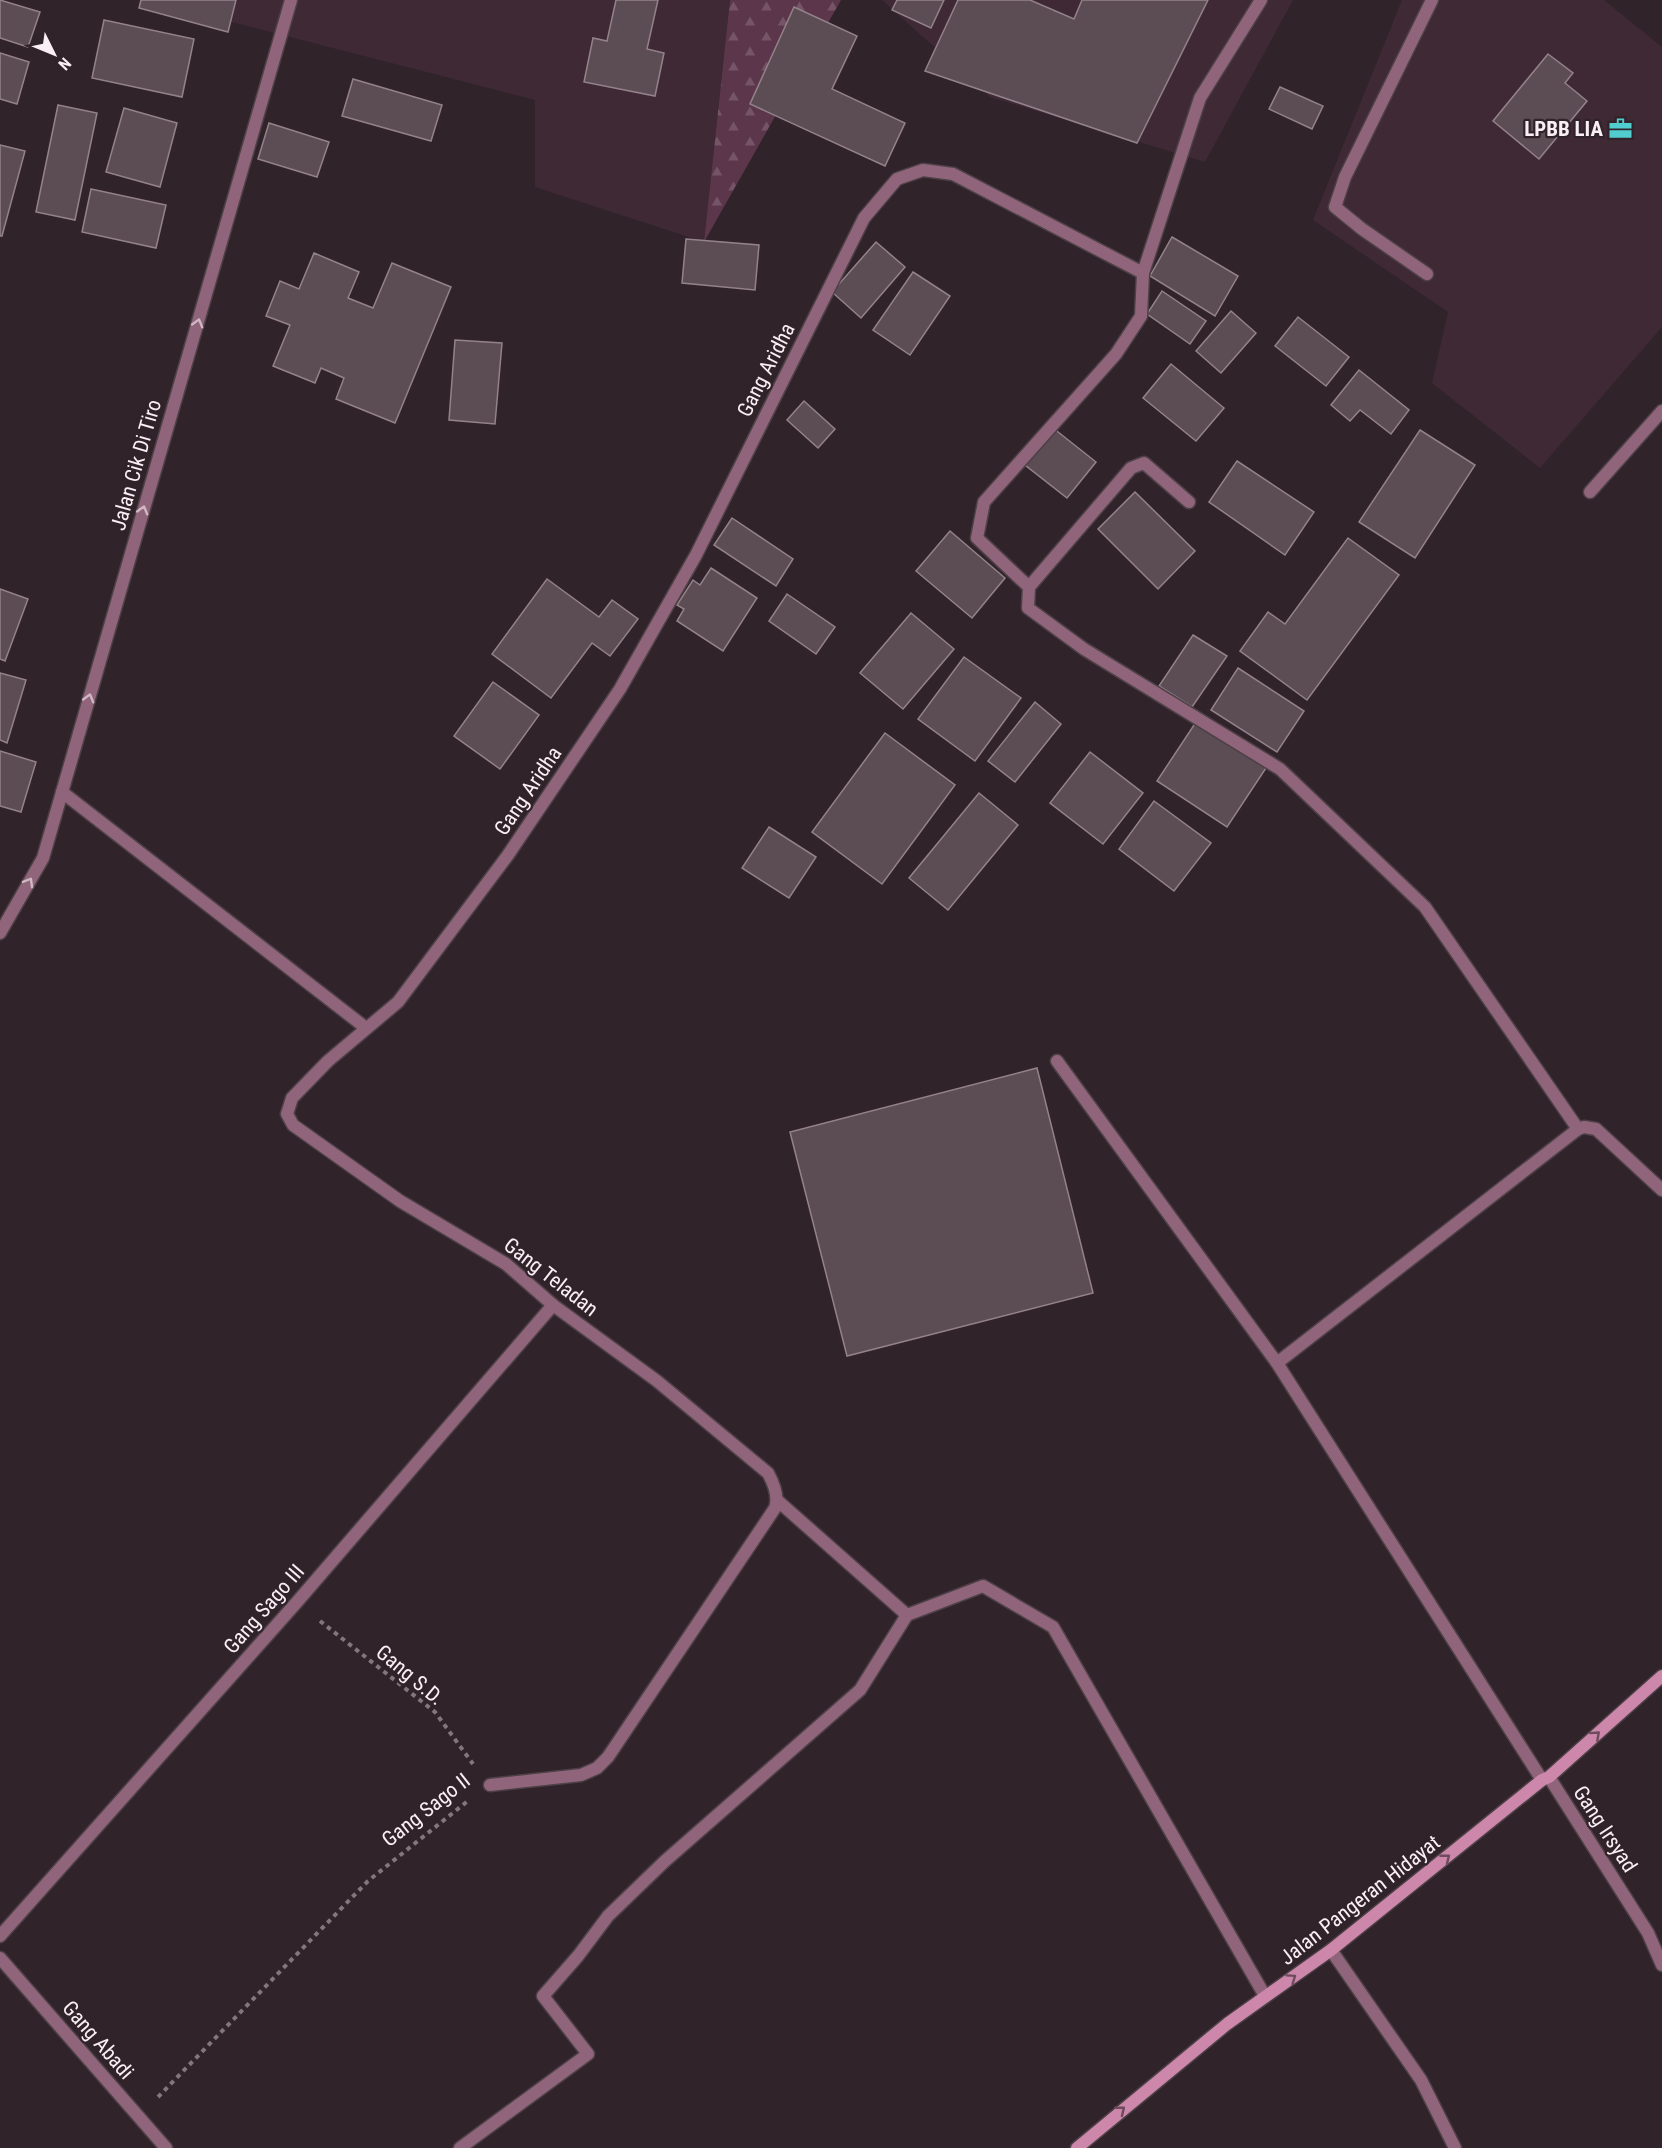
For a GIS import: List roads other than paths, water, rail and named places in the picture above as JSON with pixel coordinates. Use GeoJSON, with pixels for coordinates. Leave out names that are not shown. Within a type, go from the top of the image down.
{"type":"FeatureCollection","features":[{"type":"Feature","properties":{"kind":"main road","name":"Jalan Pangeran Hidayat"},"geometry":{"type":"LineString","coordinates":[[1077,2148],[1227,2024],[1331,1950],[1545,1779],[1662,1676]]}},
{"type":"Feature","properties":{"kind":"street","name":"Jalan Cik Di Tiro"},"geometry":{"type":"LineString","coordinates":[[0,933],[43,858],[291,0]]}},
{"type":"Feature","properties":{"kind":"street"},"geometry":{"type":"LineString","coordinates":[[1029,587],[977,538],[984,502],[1116,354],[1141,316],[1143,273],[1200,98],[1261,0]]}},
{"type":"Feature","properties":{"kind":"street"},"geometry":{"type":"LineString","coordinates":[[1427,274],[1362,229],[1335,207],[1345,177],[1432,0]]}},
{"type":"Feature","properties":{"kind":"street","name":"Gang Aridha"},"geometry":{"type":"LineString","coordinates":[[345,1046],[398,1002],[508,855],[620,689],[696,555],[864,218],[897,179],[923,170],[953,174],[1143,273]]}},
{"type":"Feature","properties":{"kind":"street"},"geometry":{"type":"LineString","coordinates":[[1590,492],[1662,411]]}},
{"type":"Feature","properties":{"kind":"street"},"geometry":{"type":"LineString","coordinates":[[1190,502],[1144,463],[1131,468],[1029,587],[1028,608],[1084,650],[1280,769],[1425,907],[1578,1130]]}},
{"type":"Feature","properties":{"kind":"street"},"geometry":{"type":"LineString","coordinates":[[62,792],[366,1028]]}},
{"type":"Feature","properties":{"kind":"street","name":"Gang Teladan"},"geometry":{"type":"LineString","coordinates":[[345,1046],[292,1098],[287,1114],[293,1125],[400,1201],[506,1264],[553,1305],[657,1381],[768,1473],[776,1505]]}},
{"type":"Feature","properties":{"kind":"street","name":"Gang Irsyad"},"geometry":{"type":"LineString","coordinates":[[1057,1061],[1277,1363],[1545,1779],[1648,1933],[1662,1965]]}},
{"type":"Feature","properties":{"kind":"street"},"geometry":{"type":"LineString","coordinates":[[1277,1363],[1584,1127],[1596,1129],[1662,1190]]}},
{"type":"Feature","properties":{"kind":"street","name":"Gang Sago III"},"geometry":{"type":"LineString","coordinates":[[0,1936],[297,1602],[553,1305]]}},
{"type":"Feature","properties":{"kind":"street"},"geometry":{"type":"LineString","coordinates":[[776,1505],[907,1615]]}},
{"type":"Feature","properties":{"kind":"street","name":"Gang Sago II"},"geometry":{"type":"LineString","coordinates":[[490,1785],[581,1775],[597,1768],[608,1757],[776,1505]]}},
{"type":"Feature","properties":{"kind":"street"},"geometry":{"type":"LineString","coordinates":[[460,2148],[588,2054],[543,1996],[578,1956],[608,1916],[664,1861],[860,1690],[907,1615],[983,1586],[1053,1627],[1265,1996]]}},
{"type":"Feature","properties":{"kind":"street"},"geometry":{"type":"LineString","coordinates":[[1331,1950],[1421,2080],[1455,2148]]}},
{"type":"Feature","properties":{"kind":"street","name":"Gang Abadi"},"geometry":{"type":"LineString","coordinates":[[0,1958],[166,2148]]}},
{"type":"Feature","properties":{"kind":"place","name":"LPBB LIA"},"geometry":{"type":"Point","coordinates":[1621,129]}}]}
